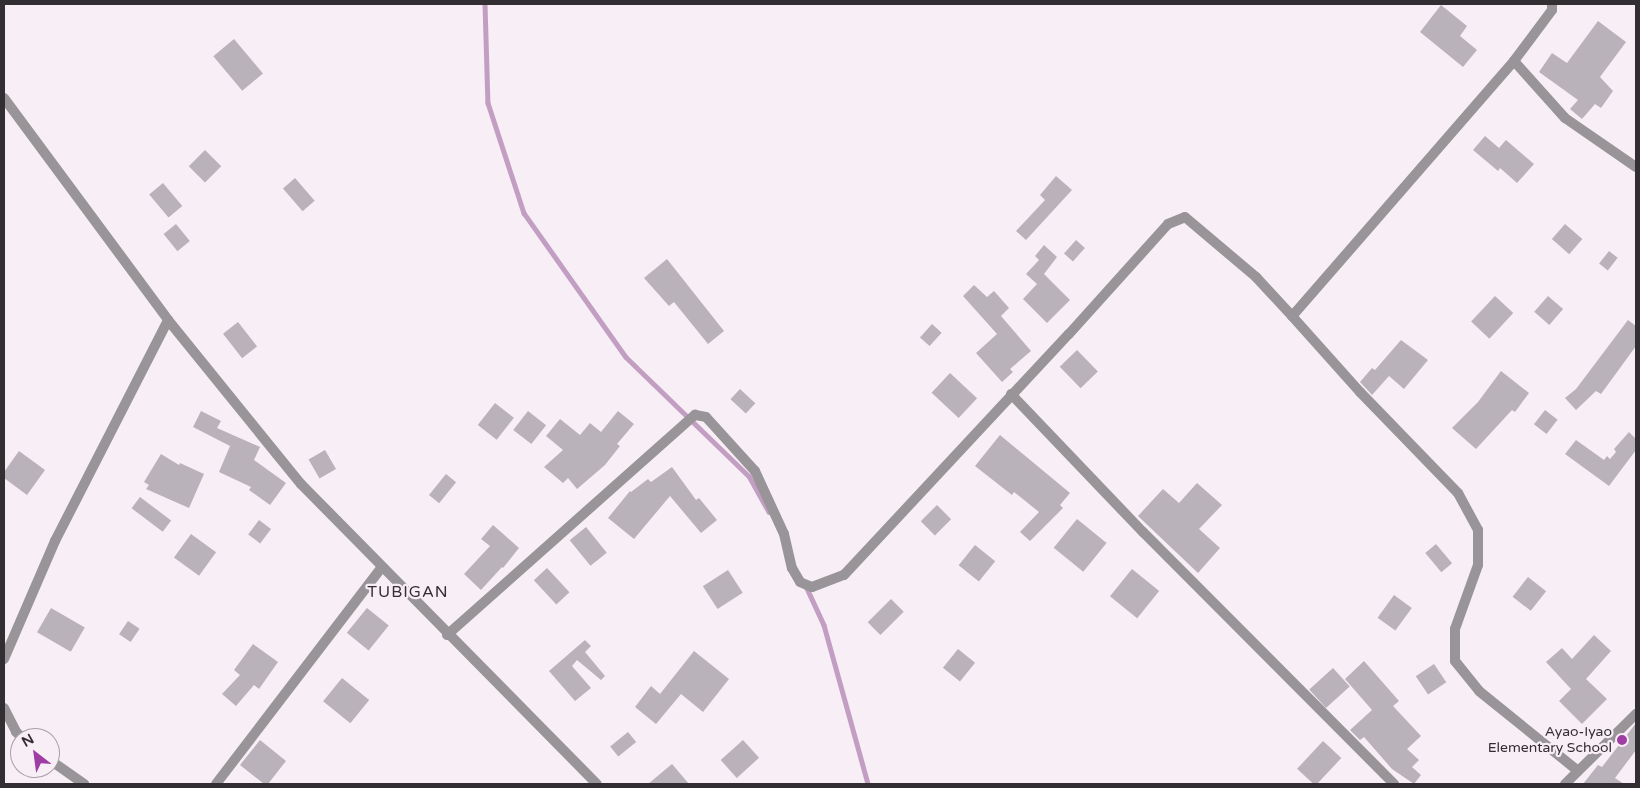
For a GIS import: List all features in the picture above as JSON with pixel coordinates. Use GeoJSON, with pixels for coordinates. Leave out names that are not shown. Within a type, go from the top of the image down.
{"type":"FeatureCollection","features":[{"type":"Feature","properties":{"kind":"street"},"geometry":{"type":"LineString","coordinates":[[1292,316],[1514,61],[1552,10],[1552,4]]}},
{"type":"Feature","properties":{"kind":"street"},"geometry":{"type":"LineString","coordinates":[[1514,61],[1565,118],[1636,166]]}},
{"type":"Feature","properties":{"kind":"street"},"geometry":{"type":"LineString","coordinates":[[4,98],[168,320],[301,484],[597,784]]}},
{"type":"Feature","properties":{"kind":"street"},"geometry":{"type":"LineString","coordinates":[[447,634],[695,414],[706,417],[755,471],[784,534],[796,576],[800,582],[812,587],[844,575],[1069,334],[1168,224],[1186,217],[1256,277],[1360,392],[1458,493],[1478,530],[1478,565],[1456,629],[1455,661],[1479,691],[1578,771]]}},
{"type":"Feature","properties":{"kind":"street"},"geometry":{"type":"LineString","coordinates":[[4,659],[55,541],[168,320]]}},
{"type":"Feature","properties":{"kind":"street"},"geometry":{"type":"LineString","coordinates":[[1011,394],[1143,532],[1394,784]]}},
{"type":"Feature","properties":{"kind":"street"},"geometry":{"type":"LineString","coordinates":[[216,784],[382,566]]}},
{"type":"Feature","properties":{"kind":"street"},"geometry":{"type":"LineString","coordinates":[[4,708],[14,728]]}},
{"type":"Feature","properties":{"kind":"street"},"geometry":{"type":"LineString","coordinates":[[1565,784],[1636,714]]}},
{"type":"Feature","properties":{"kind":"street"},"geometry":{"type":"LineString","coordinates":[[60,767],[84,784]]}},
{"type":"Feature","properties":{"kind":"building"},"geometry":{"type":"Polygon","coordinates":[[[1441,5],[1467,26],[1460,36],[1477,50],[1463,67],[1420,32],[1441,5]]]}},
{"type":"Feature","properties":{"kind":"building"},"geometry":{"type":"Polygon","coordinates":[[[1598,21],[1626,42],[1600,77],[1613,91],[1601,108],[1595,104],[1582,119],[1570,109],[1578,100],[1539,72],[1552,53],[1567,63],[1598,21]]]}},
{"type":"Feature","properties":{"kind":"building"},"geometry":{"type":"Polygon","coordinates":[[[234,39],[263,73],[242,91],[213,56],[234,39]]]}},
{"type":"Feature","properties":{"kind":"building"},"geometry":{"type":"Polygon","coordinates":[[[1485,136],[1499,148],[1506,140],[1534,164],[1517,183],[1500,168],[1498,171],[1473,150],[1485,136]]]}},
{"type":"Feature","properties":{"kind":"building"},"geometry":{"type":"Polygon","coordinates":[[[205,150],[221,166],[205,183],[189,166],[205,150]]]}},
{"type":"Feature","properties":{"kind":"building"},"geometry":{"type":"Polygon","coordinates":[[[1056,176],[1072,190],[1026,240],[1016,231],[1045,200],[1040,195],[1056,176]]]}},
{"type":"Feature","properties":{"kind":"building"},"geometry":{"type":"Polygon","coordinates":[[[295,178],[315,201],[303,211],[283,188],[295,178]]]}},
{"type":"Feature","properties":{"kind":"building"},"geometry":{"type":"Polygon","coordinates":[[[163,183],[182,206],[168,218],[149,195],[163,183]]]}},
{"type":"Feature","properties":{"kind":"building"},"geometry":{"type":"Polygon","coordinates":[[[176,224],[190,241],[177,251],[164,234],[176,224]]]}},
{"type":"Feature","properties":{"kind":"building"},"geometry":{"type":"Polygon","coordinates":[[[1565,224],[1582,239],[1569,254],[1552,239],[1565,224]]]}},
{"type":"Feature","properties":{"kind":"building"},"geometry":{"type":"Polygon","coordinates":[[[1076,240],[1085,248],[1073,261],[1064,253],[1076,240]]]}},
{"type":"Feature","properties":{"kind":"building"},"geometry":{"type":"Polygon","coordinates":[[[1044,245],[1057,257],[1044,274],[1070,300],[1047,323],[1023,299],[1037,284],[1026,274],[1039,260],[1035,256],[1044,245]]]}},
{"type":"Feature","properties":{"kind":"building"},"geometry":{"type":"Polygon","coordinates":[[[1609,251],[1618,258],[1608,270],[1599,264],[1609,251]]]}},
{"type":"Feature","properties":{"kind":"building"},"geometry":{"type":"Polygon","coordinates":[[[667,259],[724,331],[708,344],[674,302],[669,306],[644,278],[667,259]]]}},
{"type":"Feature","properties":{"kind":"building"},"geometry":{"type":"Polygon","coordinates":[[[974,285],[987,297],[994,291],[1009,308],[1001,316],[1031,351],[1010,369],[1013,372],[1002,382],[976,353],[997,334],[963,296],[974,285]]]}},
{"type":"Feature","properties":{"kind":"building"},"geometry":{"type":"Polygon","coordinates":[[[1495,296],[1513,313],[1489,339],[1471,322],[1495,296]]]}},
{"type":"Feature","properties":{"kind":"building"},"geometry":{"type":"Polygon","coordinates":[[[1548,296],[1563,309],[1549,325],[1534,312],[1548,296]]]}},
{"type":"Feature","properties":{"kind":"building"},"geometry":{"type":"Polygon","coordinates":[[[1628,320],[1636,326],[1636,346],[1601,394],[1596,391],[1576,410],[1565,398],[1576,389],[1628,320]]]}},
{"type":"Feature","properties":{"kind":"building"},"geometry":{"type":"Polygon","coordinates":[[[238,322],[257,346],[242,358],[223,334],[238,322]]]}},
{"type":"Feature","properties":{"kind":"building"},"geometry":{"type":"Polygon","coordinates":[[[932,324],[942,333],[930,346],[920,337],[932,324]]]}},
{"type":"Feature","properties":{"kind":"building"},"geometry":{"type":"Polygon","coordinates":[[[1401,340],[1428,360],[1404,389],[1389,376],[1372,395],[1360,382],[1372,368],[1375,370],[1401,340]]]}},
{"type":"Feature","properties":{"kind":"building"},"geometry":{"type":"Polygon","coordinates":[[[1077,350],[1098,372],[1081,388],[1060,367],[1077,350]]]}},
{"type":"Feature","properties":{"kind":"building"},"geometry":{"type":"Polygon","coordinates":[[[1501,371],[1529,393],[1515,412],[1512,410],[1476,449],[1452,428],[1478,402],[1501,371]]]}},
{"type":"Feature","properties":{"kind":"building"},"geometry":{"type":"Polygon","coordinates":[[[950,373],[977,398],[959,418],[932,393],[950,373]]]}},
{"type":"Feature","properties":{"kind":"building"},"geometry":{"type":"Polygon","coordinates":[[[740,389],[755,403],[746,414],[730,399],[740,389]]]}},
{"type":"Feature","properties":{"kind":"building"},"geometry":{"type":"Polygon","coordinates":[[[495,403],[514,418],[497,440],[478,425],[495,403]]]}},
{"type":"Feature","properties":{"kind":"building"},"geometry":{"type":"Polygon","coordinates":[[[1545,410],[1558,420],[1547,434],[1534,424],[1545,410]]]}},
{"type":"Feature","properties":{"kind":"building"},"geometry":{"type":"Polygon","coordinates":[[[201,411],[221,421],[217,428],[260,447],[254,460],[286,483],[270,505],[249,490],[251,487],[219,472],[230,446],[193,427],[201,411]]]}},
{"type":"Feature","properties":{"kind":"building"},"geometry":{"type":"Polygon","coordinates":[[[528,411],[546,425],[531,444],[513,430],[528,411]]]}},
{"type":"Feature","properties":{"kind":"building"},"geometry":{"type":"Polygon","coordinates":[[[618,411],[634,424],[617,444],[620,446],[605,465],[577,489],[568,478],[563,483],[544,467],[563,450],[546,436],[560,419],[580,435],[590,423],[601,432],[618,411]]]}},
{"type":"Feature","properties":{"kind":"building"},"geometry":{"type":"Polygon","coordinates":[[[1629,432],[1636,439],[1636,450],[1609,486],[1565,454],[1576,440],[1604,460],[1607,456],[1610,459],[1616,452],[1614,449],[1629,432]]]}},
{"type":"Feature","properties":{"kind":"building"},"geometry":{"type":"Polygon","coordinates":[[[1000,435],[1070,493],[1060,505],[1063,508],[1030,541],[1020,532],[1039,512],[1014,492],[1012,495],[975,466],[1000,435]]]}},
{"type":"Feature","properties":{"kind":"building"},"geometry":{"type":"Polygon","coordinates":[[[325,450],[336,469],[320,479],[309,460],[325,450]]]}},
{"type":"Feature","properties":{"kind":"building"},"geometry":{"type":"Polygon","coordinates":[[[19,451],[45,470],[27,495],[4,478],[4,472],[19,451]]]}},
{"type":"Feature","properties":{"kind":"building"},"geometry":{"type":"Polygon","coordinates":[[[161,454],[179,465],[180,463],[204,474],[189,508],[146,489],[149,485],[144,482],[161,454]]]}},
{"type":"Feature","properties":{"kind":"building"},"geometry":{"type":"Polygon","coordinates":[[[672,467],[696,500],[699,498],[717,520],[701,533],[670,496],[634,539],[608,518],[630,491],[648,479],[651,482],[672,467]]]}},
{"type":"Feature","properties":{"kind":"building"},"geometry":{"type":"Polygon","coordinates":[[[446,474],[456,482],[439,503],[429,495],[446,474]]]}},
{"type":"Feature","properties":{"kind":"building"},"geometry":{"type":"Polygon","coordinates":[[[1197,483],[1222,505],[1199,529],[1220,548],[1198,573],[1138,516],[1163,489],[1179,503],[1197,483]]]}},
{"type":"Feature","properties":{"kind":"building"},"geometry":{"type":"Polygon","coordinates":[[[140,497],[171,520],[163,532],[132,508],[140,497]]]}},
{"type":"Feature","properties":{"kind":"building"},"geometry":{"type":"Polygon","coordinates":[[[937,505],[951,519],[935,535],[921,521],[937,505]]]}},
{"type":"Feature","properties":{"kind":"building"},"geometry":{"type":"Polygon","coordinates":[[[1077,519],[1107,543],[1083,572],[1054,548],[1077,519]]]}},
{"type":"Feature","properties":{"kind":"building"},"geometry":{"type":"Polygon","coordinates":[[[259,520],[271,529],[260,543],[248,534],[259,520]]]}},
{"type":"Feature","properties":{"kind":"building"},"geometry":{"type":"Polygon","coordinates":[[[493,525],[519,548],[503,568],[481,590],[464,574],[490,546],[481,539],[493,525]]]}},
{"type":"Feature","properties":{"kind":"building"},"geometry":{"type":"Polygon","coordinates":[[[586,527],[607,553],[590,566],[570,540],[586,527]]]}},
{"type":"Feature","properties":{"kind":"building"},"geometry":{"type":"Polygon","coordinates":[[[191,534],[216,552],[199,576],[174,557],[191,534]]]}},
{"type":"Feature","properties":{"kind":"building"},"geometry":{"type":"Polygon","coordinates":[[[1436,544],[1452,563],[1441,572],[1425,553],[1436,544]]]}},
{"type":"Feature","properties":{"kind":"building"},"geometry":{"type":"Polygon","coordinates":[[[975,545],[995,561],[979,582],[959,565],[975,545]]]}},
{"type":"Feature","properties":{"kind":"building"},"geometry":{"type":"Polygon","coordinates":[[[547,568],[570,592],[556,604],[534,580],[547,568]]]}},
{"type":"Feature","properties":{"kind":"building"},"geometry":{"type":"Polygon","coordinates":[[[1132,569],[1159,591],[1137,618],[1110,596],[1132,569]]]}},
{"type":"Feature","properties":{"kind":"building"},"geometry":{"type":"Polygon","coordinates":[[[728,570],[743,593],[718,609],[703,586],[728,570]]]}},
{"type":"Feature","properties":{"kind":"building"},"geometry":{"type":"Polygon","coordinates":[[[1528,577],[1546,591],[1531,611],[1513,597],[1528,577]]]}},
{"type":"Feature","properties":{"kind":"building"},"geometry":{"type":"Polygon","coordinates":[[[1394,595],[1412,608],[1395,631],[1378,618],[1394,595]]]}},
{"type":"Feature","properties":{"kind":"building"},"geometry":{"type":"Polygon","coordinates":[[[891,599],[904,612],[880,635],[868,622],[891,599]]]}},
{"type":"Feature","properties":{"kind":"building"},"geometry":{"type":"Polygon","coordinates":[[[51,608],[85,628],[71,652],[37,632],[51,608]]]}},
{"type":"Feature","properties":{"kind":"building"},"geometry":{"type":"Polygon","coordinates":[[[367,608],[389,626],[369,650],[347,633],[367,608]]]}},
{"type":"Feature","properties":{"kind":"building"},"geometry":{"type":"Polygon","coordinates":[[[128,621],[140,629],[131,642],[119,634],[128,621]]]}},
{"type":"Feature","properties":{"kind":"building"},"geometry":{"type":"Polygon","coordinates":[[[1594,635],[1611,651],[1586,679],[1607,699],[1582,724],[1559,701],[1571,689],[1546,662],[1562,648],[1572,659],[1594,635]]]}},
{"type":"Feature","properties":{"kind":"building"},"geometry":{"type":"Polygon","coordinates":[[[585,640],[591,646],[585,652],[605,676],[601,680],[577,660],[572,666],[591,688],[575,701],[549,671],[585,640]]]}},
{"type":"Feature","properties":{"kind":"building"},"geometry":{"type":"Polygon","coordinates":[[[253,644],[278,662],[259,689],[254,685],[236,706],[222,694],[240,675],[234,670],[253,644]]]}},
{"type":"Feature","properties":{"kind":"building"},"geometry":{"type":"Polygon","coordinates":[[[958,649],[975,663],[960,681],[943,668],[958,649]]]}},
{"type":"Feature","properties":{"kind":"building"},"geometry":{"type":"Polygon","coordinates":[[[694,651],[729,679],[703,712],[681,694],[656,724],[635,707],[651,686],[660,694],[694,651]]]}},
{"type":"Feature","properties":{"kind":"building"},"geometry":{"type":"Polygon","coordinates":[[[1364,661],[1399,701],[1393,706],[1421,736],[1407,749],[1419,760],[1412,767],[1421,775],[1414,784],[1392,769],[1364,737],[1360,740],[1350,730],[1372,710],[1345,679],[1364,661]]]}},
{"type":"Feature","properties":{"kind":"building"},"geometry":{"type":"Polygon","coordinates":[[[1434,664],[1446,682],[1428,695],[1416,676],[1434,664]]]}},
{"type":"Feature","properties":{"kind":"building"},"geometry":{"type":"Polygon","coordinates":[[[1333,668],[1350,687],[1326,708],[1309,689],[1333,668]]]}},
{"type":"Feature","properties":{"kind":"building"},"geometry":{"type":"Polygon","coordinates":[[[342,678],[369,700],[350,723],[323,701],[342,678]]]}},
{"type":"Feature","properties":{"kind":"building"},"geometry":{"type":"Polygon","coordinates":[[[1636,723],[1636,750],[1615,778],[1624,784],[1583,784],[1598,765],[1602,767],[1636,723]]]}},
{"type":"Feature","properties":{"kind":"building"},"geometry":{"type":"Polygon","coordinates":[[[628,732],[636,742],[618,757],[610,746],[628,732]]]}},
{"type":"Feature","properties":{"kind":"building"},"geometry":{"type":"Polygon","coordinates":[[[260,740],[286,761],[268,784],[264,784],[240,765],[260,740]]]}},
{"type":"Feature","properties":{"kind":"building"},"geometry":{"type":"Polygon","coordinates":[[[743,740],[759,758],[737,778],[721,760],[743,740]]]}},
{"type":"Feature","properties":{"kind":"building"},"geometry":{"type":"Polygon","coordinates":[[[1323,741],[1341,758],[1317,784],[1313,784],[1297,769],[1323,741]]]}},
{"type":"Feature","properties":{"kind":"building"},"geometry":{"type":"Polygon","coordinates":[[[672,764],[689,784],[648,784],[672,764]]]}},
{"type":"Feature","properties":{"kind":"waterway"},"geometry":{"type":"LineString","coordinates":[[485,4],[488,103],[524,213],[626,357],[749,476],[769,512]]}},
{"type":"Feature","properties":{"kind":"waterway"},"geometry":{"type":"LineString","coordinates":[[806,586],[824,625],[868,784]]}},
{"type":"Feature","properties":{"kind":"place","name":"Ayao-Iyao Elementary School"},"geometry":{"type":"Point","coordinates":[1622,740]}},
{"type":"Feature","properties":{"kind":"district","name":"TUBIGAN"},"geometry":{"type":"Point","coordinates":[408,592]}}]}
